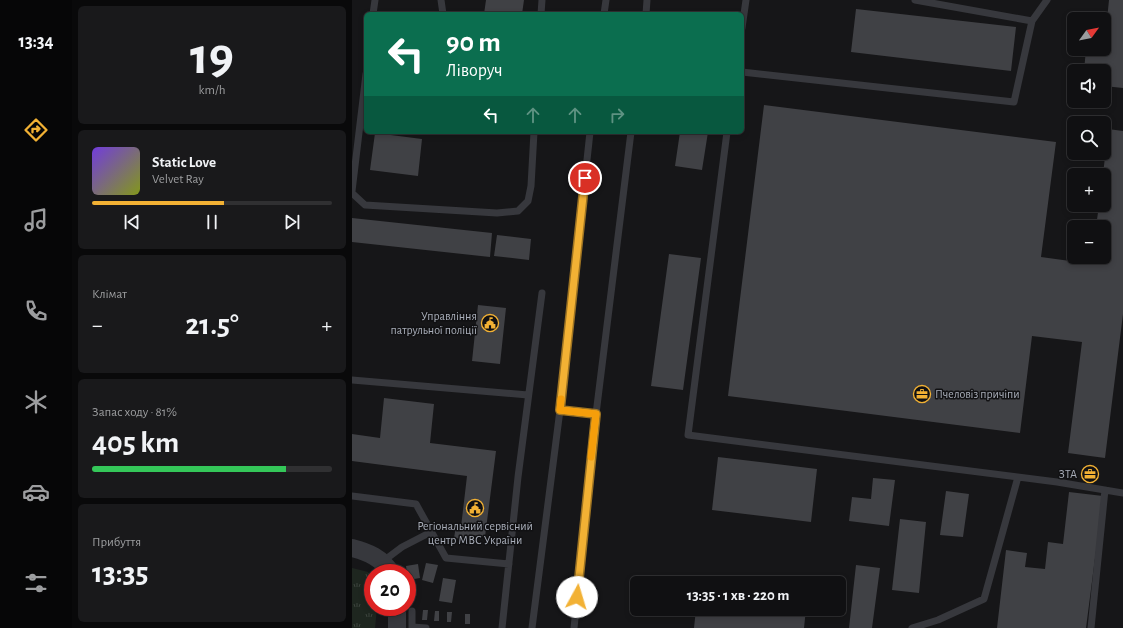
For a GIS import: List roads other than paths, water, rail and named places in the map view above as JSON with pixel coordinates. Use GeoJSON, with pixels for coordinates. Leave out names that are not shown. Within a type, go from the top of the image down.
{"type":"FeatureCollection","features":[{"type":"Feature","properties":{"kind":"street"},"geometry":{"type":"LineString","coordinates":[[352,548],[368,552],[382,564]]}},
{"type":"Feature","properties":{"kind":"street"},"geometry":{"type":"LineString","coordinates":[[397,628],[401,616]]}},
{"type":"Feature","properties":{"kind":"lane"},"geometry":{"type":"LineString","coordinates":[[373,12],[375,0]]}},
{"type":"Feature","properties":{"kind":"lane"},"geometry":{"type":"LineString","coordinates":[[441,0],[443,12]]}},
{"type":"Feature","properties":{"kind":"lane"},"geometry":{"type":"LineString","coordinates":[[541,12],[542,0]]}},
{"type":"Feature","properties":{"kind":"lane"},"geometry":{"type":"LineString","coordinates":[[604,12],[606,0]]}},
{"type":"Feature","properties":{"kind":"lane"},"geometry":{"type":"LineString","coordinates":[[646,12],[648,0]]}},
{"type":"Feature","properties":{"kind":"lane"},"geometry":{"type":"LineString","coordinates":[[744,14],[746,0]]}},
{"type":"Feature","properties":{"kind":"lane"},"geometry":{"type":"LineString","coordinates":[[915,0],[1032,21]]}},
{"type":"Feature","properties":{"kind":"lane"},"geometry":{"type":"LineString","coordinates":[[744,72],[1014,102],[1032,21],[1047,0]]}},
{"type":"Feature","properties":{"kind":"lane"},"geometry":{"type":"LineString","coordinates":[[364,91],[352,192],[365,205],[497,213],[518,211],[528,201],[531,186],[534,134]]}},
{"type":"Feature","properties":{"kind":"lane"},"geometry":{"type":"LineString","coordinates":[[532,628],[560,410],[590,134]]}},
{"type":"Feature","properties":{"kind":"lane"},"geometry":{"type":"LineString","coordinates":[[574,628],[596,414],[631,134]]}},
{"type":"Feature","properties":{"kind":"lane"},"geometry":{"type":"LineString","coordinates":[[727,134],[688,435],[1018,477],[1123,492]]}},
{"type":"Feature","properties":{"kind":"lane"},"geometry":{"type":"LineString","coordinates":[[502,628],[528,395],[542,294]]}},
{"type":"Feature","properties":{"kind":"lane"},"geometry":{"type":"LineString","coordinates":[[352,380],[528,395]]}},
{"type":"Feature","properties":{"kind":"lane"},"geometry":{"type":"LineString","coordinates":[[560,410],[596,414]]}},
{"type":"Feature","properties":{"kind":"lane"},"geometry":{"type":"LineString","coordinates":[[912,628],[938,620],[984,599],[1018,477]]}},
{"type":"Feature","properties":{"kind":"lane"},"geometry":{"type":"LineString","coordinates":[[1091,628],[1105,490]]}},
{"type":"Feature","properties":{"kind":"lane"},"geometry":{"type":"LineString","coordinates":[[352,496],[416,504],[446,558],[509,564]]}},
{"type":"Feature","properties":{"kind":"lane"},"geometry":{"type":"LineString","coordinates":[[389,564],[402,546],[432,532]]}},
{"type":"Feature","properties":{"kind":"lane"},"geometry":{"type":"LineString","coordinates":[[407,616],[412,627],[426,628]]}},
{"type":"Feature","properties":{"kind":"place","name":"Управління патрульної поліції"},"geometry":{"type":"Point","coordinates":[490,323]}},
{"type":"Feature","properties":{"kind":"place","name":"Пчеловіз причіпи"},"geometry":{"type":"Point","coordinates":[922,394]}},
{"type":"Feature","properties":{"kind":"place","name":"ЗТА"},"geometry":{"type":"Point","coordinates":[1090,474]}},
{"type":"Feature","properties":{"kind":"place","name":"Регіональний сервісний центр МВС України"},"geometry":{"type":"Point","coordinates":[475,508]}}]}
